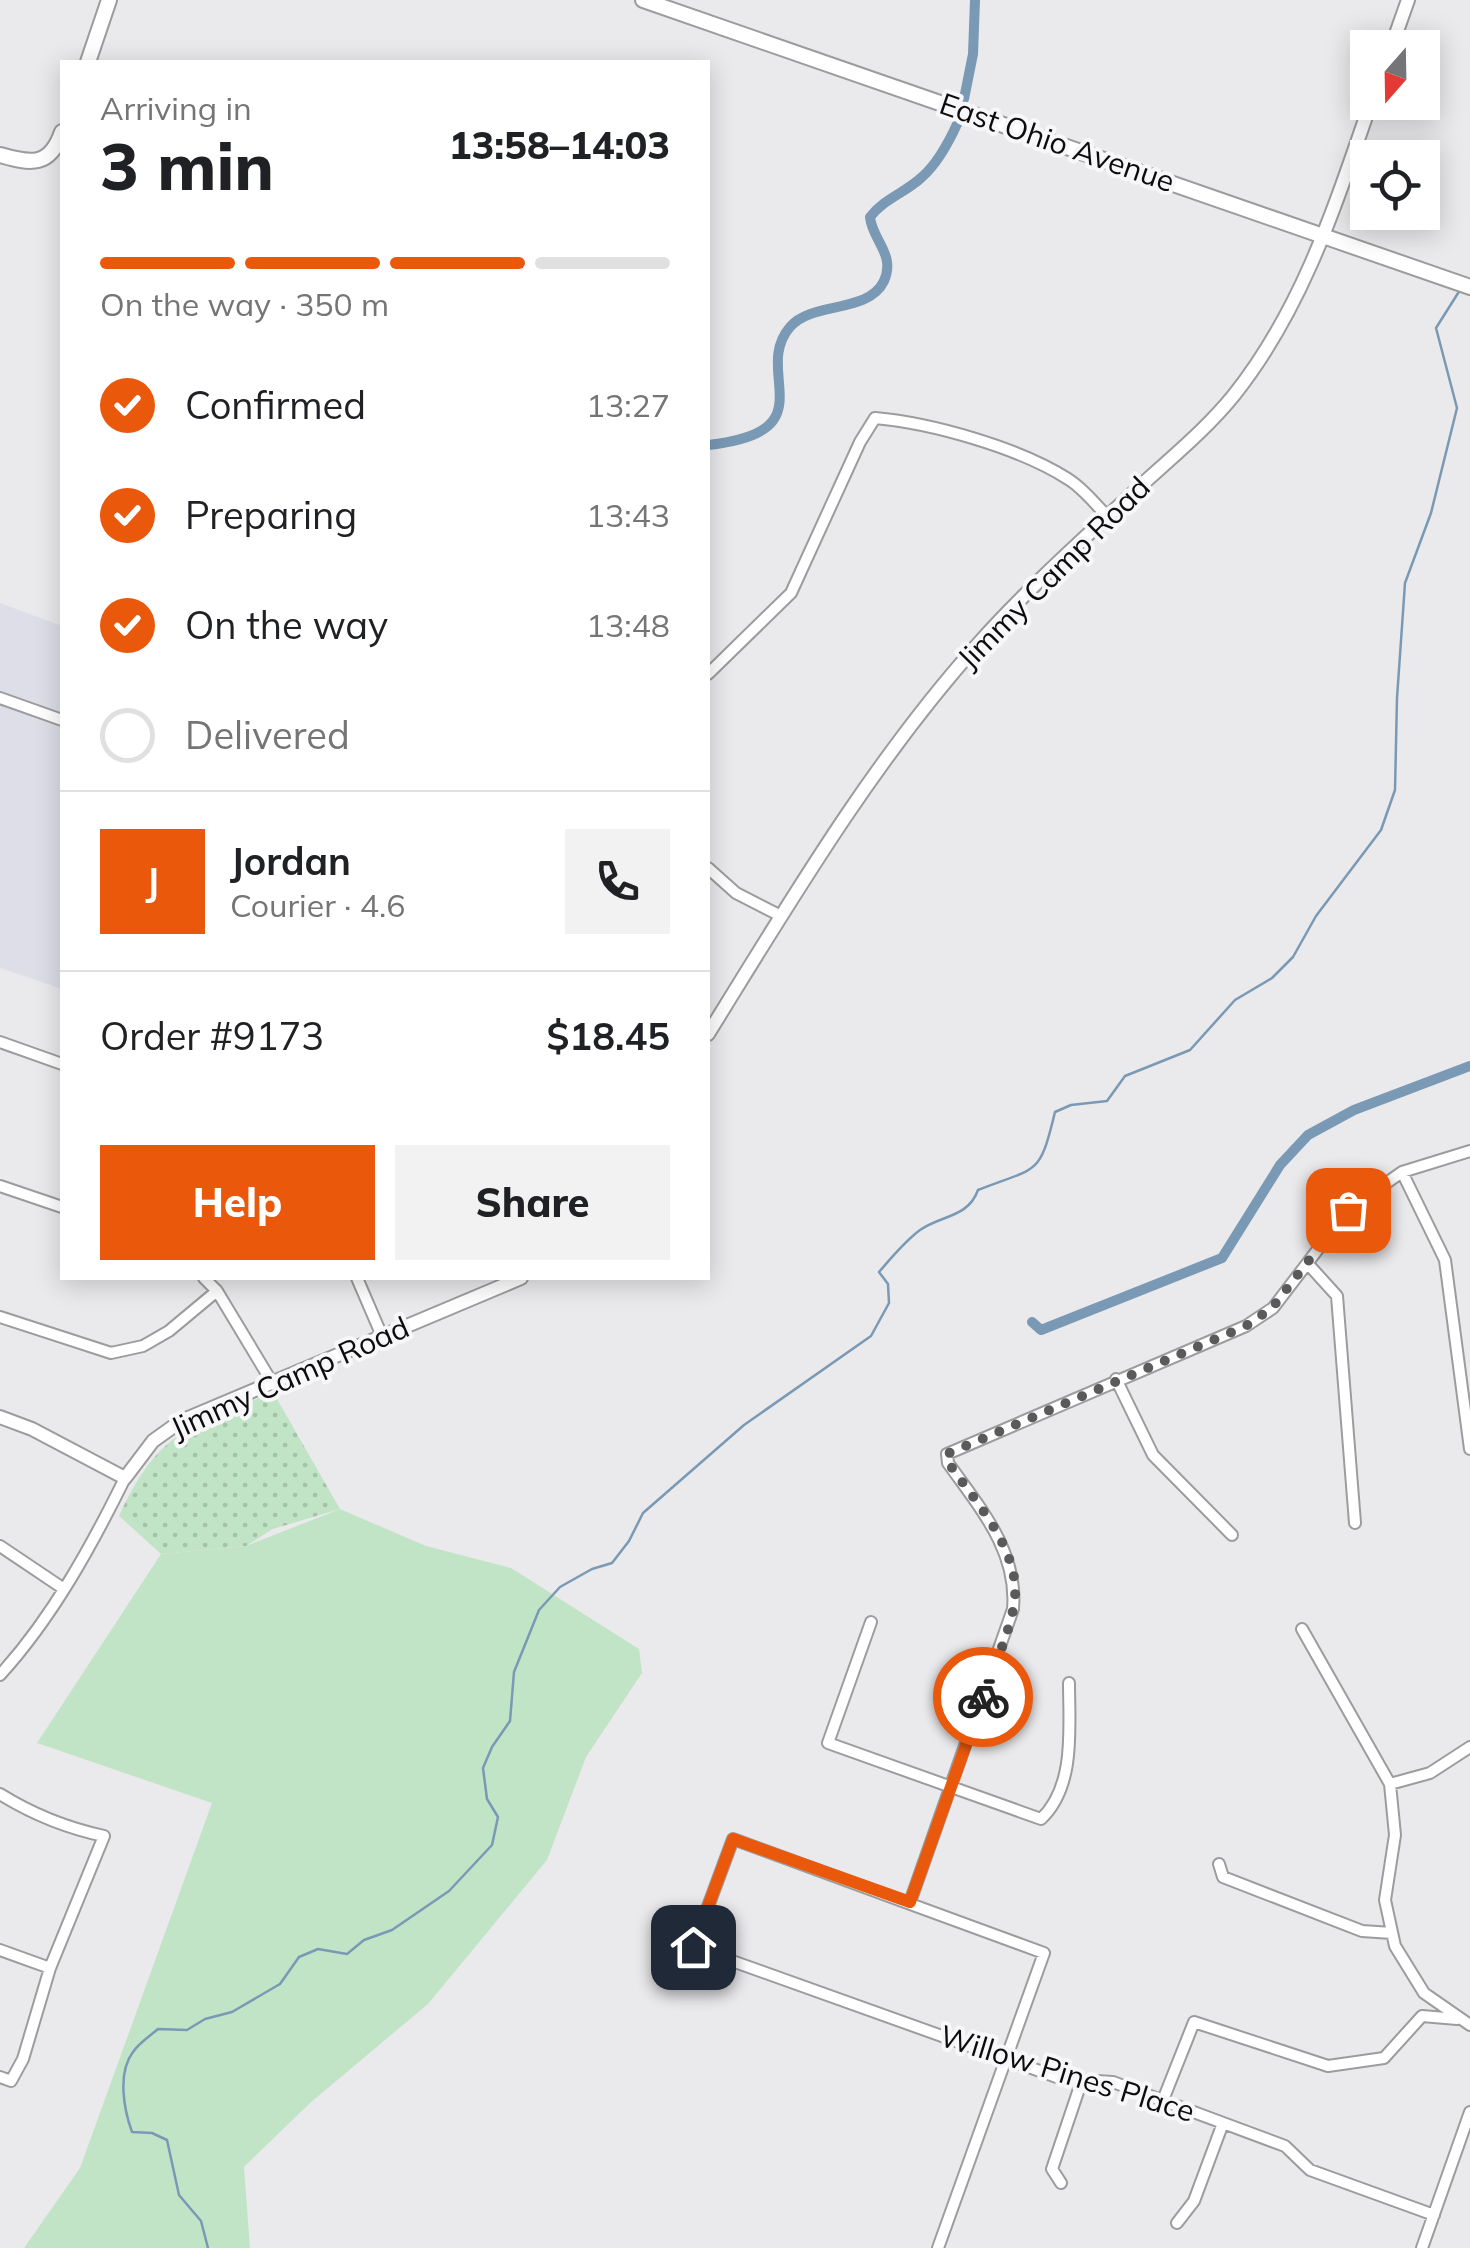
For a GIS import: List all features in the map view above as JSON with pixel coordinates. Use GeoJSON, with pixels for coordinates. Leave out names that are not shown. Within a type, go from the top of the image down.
{"type":"FeatureCollection","features":[{"type":"Feature","properties":{"kind":"main road"},"geometry":{"type":"LineString","coordinates":[[89,60],[109,0]]}},
{"type":"Feature","properties":{"kind":"main road","name":"East Ohio Avenue"},"geometry":{"type":"LineString","coordinates":[[643,0],[1470,287]]}},
{"type":"Feature","properties":{"kind":"main road"},"geometry":{"type":"LineString","coordinates":[[0,155],[25,162],[46,158],[56,150],[60,138]]}},
{"type":"Feature","properties":{"kind":"street"},"geometry":{"type":"LineString","coordinates":[[1397,30],[1408,0]]}},
{"type":"Feature","properties":{"kind":"street","name":"Jimmy Camp Road"},"geometry":{"type":"LineString","coordinates":[[710,1031],[781,916],[920,711],[982,640],[1232,397],[1272,342],[1302,290],[1366,120]]}},
{"type":"Feature","properties":{"kind":"street"},"geometry":{"type":"LineString","coordinates":[[710,672],[791,594],[860,442],[875,418],[906,420],[1032,458],[1072,481],[1108,517]]}},
{"type":"Feature","properties":{"kind":"street"},"geometry":{"type":"LineString","coordinates":[[0,698],[60,719]]}},
{"type":"Feature","properties":{"kind":"street"},"geometry":{"type":"LineString","coordinates":[[710,870],[736,893],[781,916]]}},
{"type":"Feature","properties":{"kind":"street"},"geometry":{"type":"LineString","coordinates":[[0,1042],[60,1063]]}},
{"type":"Feature","properties":{"kind":"street"},"geometry":{"type":"LineString","coordinates":[[938,2248],[1044,1953],[910,1902],[1012,1610],[1015,1584],[1000,1538],[948,1462],[947,1454],[1246,1326],[1272,1308],[1348,1210],[1402,1172],[1470,1152]]}},
{"type":"Feature","properties":{"kind":"street"},"geometry":{"type":"LineString","coordinates":[[1402,1172],[1445,1260],[1470,1449]]}},
{"type":"Feature","properties":{"kind":"street"},"geometry":{"type":"LineString","coordinates":[[0,1186],[60,1206]]}},
{"type":"Feature","properties":{"kind":"street"},"geometry":{"type":"LineString","coordinates":[[1308,1264],[1337,1296],[1355,1524]]}},
{"type":"Feature","properties":{"kind":"street"},"geometry":{"type":"LineString","coordinates":[[206,1280],[217,1291],[273,1384]]}},
{"type":"Feature","properties":{"kind":"street"},"geometry":{"type":"LineString","coordinates":[[358,1280],[382,1336]]}},
{"type":"Feature","properties":{"kind":"street","name":"Jimmy Camp Road"},"geometry":{"type":"LineString","coordinates":[[0,1675],[64,1588],[126,1478],[153,1441],[182,1421],[516,1280]]}},
{"type":"Feature","properties":{"kind":"street"},"geometry":{"type":"LineString","coordinates":[[0,1316],[111,1353],[143,1346],[169,1331],[217,1291]]}},
{"type":"Feature","properties":{"kind":"street"},"geometry":{"type":"LineString","coordinates":[[1116,1379],[1153,1455],[1186,1484],[1232,1535]]}},
{"type":"Feature","properties":{"kind":"street"},"geometry":{"type":"LineString","coordinates":[[0,1417],[32,1428],[126,1478]]}},
{"type":"Feature","properties":{"kind":"street"},"geometry":{"type":"LineString","coordinates":[[0,1546],[64,1588]]}},
{"type":"Feature","properties":{"kind":"street"},"geometry":{"type":"LineString","coordinates":[[871,1622],[828,1744],[1040,1819],[1053,1808],[1068,1763],[1070,1682]]}},
{"type":"Feature","properties":{"kind":"street"},"geometry":{"type":"LineString","coordinates":[[1302,1629],[1390,1784],[1395,1835],[1385,1900],[1395,1946],[1424,1993],[1464,2022]]}},
{"type":"Feature","properties":{"kind":"street"},"geometry":{"type":"LineString","coordinates":[[1390,1784],[1430,1774],[1470,1747]]}},
{"type":"Feature","properties":{"kind":"street"},"geometry":{"type":"LineString","coordinates":[[0,1794],[24,1809],[104,1836],[50,1968],[23,2060],[5,2079]]}},
{"type":"Feature","properties":{"kind":"street","name":"Willow Pines Place"},"geometry":{"type":"LineString","coordinates":[[910,1902],[733,1839],[693,1947],[1062,2079],[1113,2082],[1285,2146],[1310,2170],[1434,2215]]}},
{"type":"Feature","properties":{"kind":"street"},"geometry":{"type":"LineString","coordinates":[[1219,1864],[1222,1876],[1362,1930],[1392,1933]]}},
{"type":"Feature","properties":{"kind":"street"},"geometry":{"type":"LineString","coordinates":[[0,1950],[50,1968]]}},
{"type":"Feature","properties":{"kind":"street"},"geometry":{"type":"LineString","coordinates":[[1162,2100],[1194,2022],[1328,2066],[1384,2058],[1422,2016],[1464,2022]]}},
{"type":"Feature","properties":{"kind":"street"},"geometry":{"type":"LineString","coordinates":[[1061,2183],[1052,2169],[1082,2080]]}},
{"type":"Feature","properties":{"kind":"street"},"geometry":{"type":"LineString","coordinates":[[1422,2248],[1470,2112]]}},
{"type":"Feature","properties":{"kind":"street"},"geometry":{"type":"LineString","coordinates":[[1177,2223],[1194,2201],[1223,2123]]}},
{"type":"Feature","properties":{"kind":"shaded area"},"geometry":{"type":"Polygon","coordinates":[[[0,603],[60,625],[60,988],[0,968],[0,603]]]}},
{"type":"Feature","properties":{"kind":"green space"},"geometry":{"type":"Polygon","coordinates":[[[273,1392],[340,1509],[273,1529],[246,1546],[161,1554],[119,1516],[148,1465],[163,1448],[198,1424],[273,1392]]]}},
{"type":"Feature","properties":{"kind":"green space"},"geometry":{"type":"Polygon","coordinates":[[[340,1509],[426,1546],[511,1568],[639,1649],[642,1673],[586,1757],[547,1860],[428,2004],[310,2103],[244,2167],[250,2248],[24,2248],[80,2168],[212,1803],[37,1743],[161,1554],[246,1546],[340,1509]]]}},
{"type":"Feature","properties":{"kind":"waterway"},"geometry":{"type":"LineString","coordinates":[[964,99],[973,54],[975,0]]}},
{"type":"Feature","properties":{"kind":"waterway"},"geometry":{"type":"LineString","coordinates":[[710,445],[745,438],[766,427],[777,414],[780,344],[790,327],[812,313],[866,298],[884,281],[887,263],[870,217],[928,171],[958,122]]}},
{"type":"Feature","properties":{"kind":"waterway"},"geometry":{"type":"LineString","coordinates":[[208,2248],[201,2221],[179,2195],[167,2140],[152,2133],[132,2132],[124,2081],[135,2049],[158,2029],[187,2030],[205,2019],[232,2012],[280,1984],[299,1957],[318,1949],[347,1954],[364,1940],[392,1930],[449,1891],[492,1845],[498,1817],[487,1799],[483,1768],[510,1721],[514,1672],[539,1610],[560,1587],[612,1563],[643,1513],[744,1425],[871,1336],[889,1303],[888,1284],[879,1272],[914,1235],[961,1211],[978,1190],[1033,1167],[1045,1149],[1055,1112],[1071,1105],[1107,1101],[1125,1076],[1190,1050],[1235,1000],[1272,978],[1293,957],[1316,916],[1381,830],[1395,790],[1405,583],[1431,513],[1457,408],[1436,328],[1460,290]]}},
{"type":"Feature","properties":{"kind":"waterway"},"geometry":{"type":"LineString","coordinates":[[1032,1322],[1041,1330],[1222,1258],[1280,1165],[1308,1135],[1354,1110],[1470,1066]]}},
{"type":"Feature","properties":{"kind":"way so far"},"geometry":{"type":"LineString","coordinates":[[983,1697],[1012,1610],[1015,1584],[1000,1538],[948,1462],[947,1454],[1246,1326],[1272,1308],[1348,1210]]}},
{"type":"Feature","properties":{"kind":"route"},"geometry":{"type":"LineString","coordinates":[[693,1947],[733,1839],[910,1902],[983,1697]]}}]}
